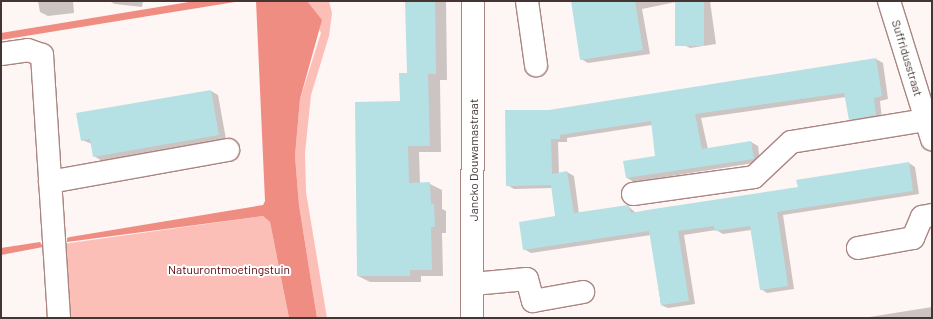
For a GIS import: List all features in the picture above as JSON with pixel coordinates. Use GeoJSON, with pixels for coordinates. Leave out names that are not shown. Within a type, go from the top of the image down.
{"type":"FeatureCollection","features":[{"type":"Feature","properties":{"kind":"street","name":"Jancko Douwamastraat"},"geometry":{"type":"LineString","coordinates":[[472,318],[474,284],[473,1]]}},
{"type":"Feature","properties":{"kind":"street"},"geometry":{"type":"LineString","coordinates":[[527,1],[536,65]]}},
{"type":"Feature","properties":{"kind":"street","name":"Suffridusstraat"},"geometry":{"type":"LineString","coordinates":[[889,1],[929,129]]}},
{"type":"Feature","properties":{"kind":"street"},"geometry":{"type":"LineString","coordinates":[[1,54],[28,50],[42,55],[59,318]]}},
{"type":"Feature","properties":{"kind":"street"},"geometry":{"type":"LineString","coordinates":[[633,194],[754,176],[792,142],[929,129]]}},
{"type":"Feature","properties":{"kind":"street"},"geometry":{"type":"LineString","coordinates":[[50,182],[228,150]]}},
{"type":"Feature","properties":{"kind":"street"},"geometry":{"type":"LineString","coordinates":[[858,248],[913,238],[922,217],[932,215]]}},
{"type":"Feature","properties":{"kind":"street"},"geometry":{"type":"LineString","coordinates":[[474,284],[527,279],[533,301],[582,292]]}},
{"type":"Feature","properties":{"kind":"green space"},"geometry":{"type":"Polygon","coordinates":[[[307,1],[329,1],[332,13],[329,36],[311,95],[305,153],[306,192],[327,318],[317,318],[299,205],[295,156],[300,99],[321,33],[307,1]]]}},
{"type":"Feature","properties":{"kind":"green space","name":"Natuurontmoetingstuin"},"geometry":{"type":"Polygon","coordinates":[[[263,216],[270,222],[289,318],[67,318],[63,244],[263,216]]]}},
{"type":"Feature","properties":{"kind":"shaded area"},"geometry":{"type":"Polygon","coordinates":[[[195,1],[241,1],[1,40],[1,33],[195,1]]]}},
{"type":"Feature","properties":{"kind":"shaded area"},"geometry":{"type":"Polygon","coordinates":[[[256,1],[307,1],[322,20],[300,99],[295,156],[299,205],[317,318],[289,318],[270,222],[263,216],[67,242],[67,238],[70,237],[263,205],[265,201],[256,1]]]}},
{"type":"Feature","properties":{"kind":"shaded area"},"geometry":{"type":"Polygon","coordinates":[[[40,242],[43,247],[1,255],[1,248],[40,242]]]}},
{"type":"Feature","properties":{"kind":"building"},"geometry":{"type":"Polygon","coordinates":[[[405,1],[435,1],[436,74],[428,74],[430,146],[408,146],[409,183],[430,182],[431,204],[434,204],[435,227],[431,227],[432,270],[410,270],[410,276],[357,276],[355,102],[400,101],[399,73],[407,73],[405,1]]]}},
{"type":"Feature","properties":{"kind":"building"},"geometry":{"type":"Polygon","coordinates":[[[571,1],[635,1],[643,50],[580,60],[571,1]]]}},
{"type":"Feature","properties":{"kind":"building"},"geometry":{"type":"Polygon","coordinates":[[[675,1],[704,1],[704,46],[675,46],[675,1]]]}},
{"type":"Feature","properties":{"kind":"building"},"geometry":{"type":"Polygon","coordinates":[[[876,58],[882,96],[874,98],[876,115],[849,120],[844,93],[695,114],[702,149],[751,141],[754,159],[626,178],[623,161],[655,156],[651,121],[560,135],[560,139],[551,139],[552,174],[567,171],[574,213],[628,205],[631,213],[798,187],[796,180],[909,162],[913,191],[777,212],[788,286],[760,290],[750,226],[715,231],[714,226],[678,231],[689,301],[661,305],[649,231],[523,250],[519,222],[555,216],[551,185],[506,186],[505,110],[549,110],[876,58]]]}},
{"type":"Feature","properties":{"kind":"building"},"geometry":{"type":"Polygon","coordinates":[[[211,90],[219,135],[93,157],[90,139],[81,141],[76,113],[211,90]]]}}]}
